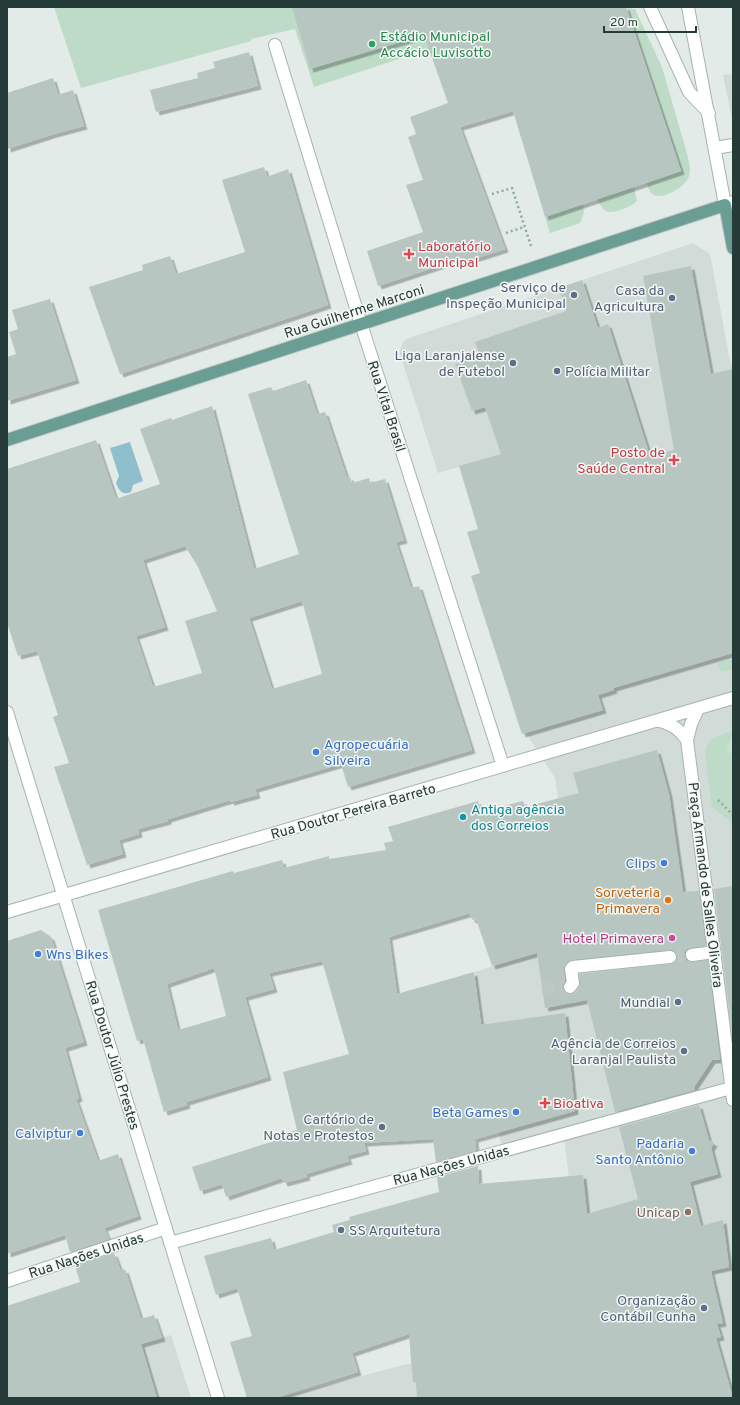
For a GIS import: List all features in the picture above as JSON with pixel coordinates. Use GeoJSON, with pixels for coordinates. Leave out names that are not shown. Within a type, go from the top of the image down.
{"type":"FeatureCollection","features":[{"type":"Feature","properties":{"kind":"main road","name":"Rua Guilherme Marconi"},"geometry":{"type":"LineString","coordinates":[[7,440],[729,203]]}},
{"type":"Feature","properties":{"kind":"main road"},"geometry":{"type":"LineString","coordinates":[[729,203],[733,248]]}},
{"type":"Feature","properties":{"kind":"street"},"geometry":{"type":"LineString","coordinates":[[650,7],[689,92],[709,113]]}},
{"type":"Feature","properties":{"kind":"street"},"geometry":{"type":"LineString","coordinates":[[688,7],[715,148],[729,203]]}},
{"type":"Feature","properties":{"kind":"street","name":"Rua Vital Brasil"},"geometry":{"type":"LineString","coordinates":[[275,45],[361,324],[503,766]]}},
{"type":"Feature","properties":{"kind":"street"},"geometry":{"type":"LineString","coordinates":[[715,148],[733,145]]}},
{"type":"Feature","properties":{"kind":"street"},"geometry":{"type":"LineString","coordinates":[[698,709],[733,698]]}},
{"type":"Feature","properties":{"kind":"street","name":"Rua Doutor Pereira Barreto"},"geometry":{"type":"LineString","coordinates":[[7,912],[698,709]]}},
{"type":"Feature","properties":{"kind":"street","name":"Praça Armando de Salles Oliveira"},"geometry":{"type":"LineString","coordinates":[[698,709],[691,724],[687,740],[733,1100]]}},
{"type":"Feature","properties":{"kind":"street","name":"Rua Doutor Júlio Prestes"},"geometry":{"type":"LineString","coordinates":[[7,712],[218,1398]]}},
{"type":"Feature","properties":{"kind":"street"},"geometry":{"type":"LineString","coordinates":[[659,721],[676,728],[687,740]]}},
{"type":"Feature","properties":{"kind":"street"},"geometry":{"type":"LineString","coordinates":[[692,955],[714,952]]}},
{"type":"Feature","properties":{"kind":"street"},"geometry":{"type":"LineString","coordinates":[[570,987],[573,983],[573,967],[670,957]]}},
{"type":"Feature","properties":{"kind":"street","name":"Rua Nações Unidas"},"geometry":{"type":"LineString","coordinates":[[170,1243],[731,1088]]}},
{"type":"Feature","properties":{"kind":"street","name":"Rua Nações Unidas"},"geometry":{"type":"LineString","coordinates":[[7,1281],[166,1228]]}},
{"type":"Feature","properties":{"kind":"path"},"geometry":{"type":"LineString","coordinates":[[492,194],[512,188],[529,241]]}},
{"type":"Feature","properties":{"kind":"path"},"geometry":{"type":"LineString","coordinates":[[506,233],[524,227]]}},
{"type":"Feature","properties":{"kind":"shaded area"},"geometry":{"type":"Polygon","coordinates":[[[733,74],[733,124],[723,75],[733,74]]]}},
{"type":"Feature","properties":{"kind":"shaded area"},"geometry":{"type":"Polygon","coordinates":[[[693,243],[710,254],[729,356],[733,370],[733,1398],[278,1398],[411,1363],[406,1294],[575,1229],[564,1136],[502,1152],[474,972],[535,953],[565,846],[555,778],[526,733],[520,730],[500,664],[603,425],[438,473],[400,354],[400,349],[404,341],[409,338],[693,243]]]}},
{"type":"Feature","properties":{"kind":"shaded area"},"geometry":{"type":"Polygon","coordinates":[[[171,1335],[191,1398],[7,1398],[42,1374],[171,1335]]]}},
{"type":"Feature","properties":{"kind":"green space"},"geometry":{"type":"Polygon","coordinates":[[[54,7],[481,7],[429,49],[314,87],[295,29],[251,39],[251,41],[81,88],[54,7]]]}},
{"type":"Feature","properties":{"kind":"green space"},"geometry":{"type":"Polygon","coordinates":[[[627,8],[635,9],[662,67],[689,162],[690,171],[687,180],[673,192],[662,196],[652,194],[647,183],[681,171],[627,8]]]}},
{"type":"Feature","properties":{"kind":"green space"},"geometry":{"type":"Polygon","coordinates":[[[634,187],[637,201],[634,204],[618,211],[607,212],[602,208],[597,199],[634,187]]]}},
{"type":"Feature","properties":{"kind":"green space"},"geometry":{"type":"Polygon","coordinates":[[[583,204],[584,212],[580,223],[550,233],[545,217],[583,204]]]}},
{"type":"Feature","properties":{"kind":"green space"},"geometry":{"type":"Polygon","coordinates":[[[733,659],[733,669],[721,672],[718,663],[733,659]]]}},
{"type":"Feature","properties":{"kind":"green space"},"geometry":{"type":"Polygon","coordinates":[[[733,731],[726,754],[733,752],[733,823],[712,807],[705,755],[708,745],[714,738],[733,731]]]}},
{"type":"Feature","properties":{"kind":"water"},"geometry":{"type":"Polygon","coordinates":[[[130,442],[143,481],[133,485],[131,492],[123,493],[116,483],[119,476],[110,448],[130,442]]]}},
{"type":"Feature","properties":{"kind":"building"},"geometry":{"type":"Polygon","coordinates":[[[292,7],[626,7],[681,171],[545,217],[513,111],[460,127],[505,249],[458,264],[457,260],[378,286],[367,251],[423,232],[406,185],[423,180],[408,137],[416,134],[410,117],[448,103],[424,35],[310,69],[292,7]]]}},
{"type":"Feature","properties":{"kind":"building"},"geometry":{"type":"Polygon","coordinates":[[[249,52],[258,86],[156,112],[150,90],[198,78],[197,73],[215,68],[213,62],[249,52]]]}},
{"type":"Feature","properties":{"kind":"building"},"geometry":{"type":"Polygon","coordinates":[[[53,78],[58,95],[73,90],[84,126],[7,149],[7,93],[53,78]]]}},
{"type":"Feature","properties":{"kind":"building"},"geometry":{"type":"Polygon","coordinates":[[[264,167],[267,177],[288,169],[328,305],[120,374],[89,287],[143,270],[142,265],[170,256],[176,274],[245,252],[222,180],[264,167]]]}},
{"type":"Feature","properties":{"kind":"building"},"geometry":{"type":"Polygon","coordinates":[[[691,266],[711,374],[733,369],[733,653],[613,688],[614,690],[598,695],[603,710],[522,734],[471,576],[480,573],[467,532],[478,529],[459,466],[501,454],[485,407],[472,411],[455,364],[480,356],[475,342],[566,311],[559,288],[582,280],[598,328],[608,324],[650,456],[674,450],[643,276],[691,266]]]}},
{"type":"Feature","properties":{"kind":"building"},"geometry":{"type":"Polygon","coordinates":[[[50,299],[76,380],[7,401],[7,357],[16,354],[9,332],[18,329],[12,310],[50,299]]]}},
{"type":"Feature","properties":{"kind":"building"},"geometry":{"type":"Polygon","coordinates":[[[306,380],[317,414],[325,412],[347,478],[350,477],[352,483],[369,478],[370,483],[385,479],[404,540],[396,542],[411,588],[419,586],[472,750],[348,787],[341,764],[255,789],[257,795],[231,802],[230,800],[168,819],[168,821],[138,829],[139,834],[119,840],[123,854],[87,865],[54,767],[69,763],[53,717],[58,715],[37,651],[18,656],[7,623],[7,469],[96,440],[116,499],[160,484],[140,429],[212,406],[254,569],[299,554],[248,394],[271,387],[273,391],[306,380]],[[185,546],[143,560],[165,627],[136,636],[153,687],[202,673],[185,621],[217,611],[198,567],[185,546]],[[302,601],[249,618],[272,689],[322,674],[302,601]]]}},
{"type":"Feature","properties":{"kind":"building"},"geometry":{"type":"Polygon","coordinates":[[[657,750],[669,794],[683,892],[699,891],[706,946],[688,949],[685,952],[685,956],[686,960],[690,962],[708,960],[720,1060],[712,1060],[694,1087],[695,1090],[615,1112],[587,1000],[545,1008],[537,953],[492,966],[476,919],[472,920],[470,913],[389,937],[397,994],[474,972],[481,1025],[565,1013],[575,1111],[475,1139],[476,1151],[436,1162],[433,1139],[364,1143],[366,1151],[347,1156],[349,1161],[306,1174],[307,1177],[284,1183],[282,1178],[226,1197],[222,1184],[200,1191],[192,1167],[274,1141],[273,1136],[297,1130],[283,1072],[349,1054],[322,961],[269,973],[274,989],[245,997],[268,1077],[186,1102],[187,1105],[164,1112],[143,1039],[137,1041],[98,910],[233,871],[234,873],[282,860],[284,868],[329,856],[329,859],[386,850],[384,843],[393,841],[388,827],[478,801],[481,812],[523,801],[525,807],[579,793],[573,773],[657,750]],[[673,950],[572,960],[564,967],[565,981],[563,990],[565,993],[569,994],[576,992],[580,985],[579,974],[671,964],[677,960],[677,956],[673,950]],[[214,968],[167,984],[178,1030],[226,1016],[214,968]]]}},
{"type":"Feature","properties":{"kind":"building"},"geometry":{"type":"Polygon","coordinates":[[[733,886],[733,1041],[714,889],[733,886]]]}},
{"type":"Feature","properties":{"kind":"building"},"geometry":{"type":"Polygon","coordinates":[[[41,930],[51,937],[84,1042],[65,1048],[79,1098],[76,1099],[98,1161],[118,1154],[138,1216],[104,1228],[109,1239],[70,1252],[65,1235],[7,1254],[7,941],[41,930]]]}},
{"type":"Feature","properties":{"kind":"building"},"geometry":{"type":"Polygon","coordinates":[[[699,1105],[709,1140],[714,1143],[711,1148],[718,1174],[690,1182],[701,1226],[723,1220],[729,1267],[711,1271],[723,1323],[717,1324],[721,1337],[716,1338],[733,1398],[417,1398],[416,1382],[413,1382],[409,1334],[352,1353],[358,1372],[274,1398],[247,1398],[230,1342],[252,1336],[237,1288],[216,1295],[204,1256],[271,1238],[274,1250],[334,1232],[332,1225],[350,1220],[349,1217],[439,1192],[437,1177],[478,1166],[479,1184],[583,1175],[587,1214],[638,1199],[619,1127],[699,1105]]]}},
{"type":"Feature","properties":{"kind":"building"},"geometry":{"type":"Polygon","coordinates":[[[114,1253],[121,1271],[125,1269],[141,1319],[154,1315],[162,1338],[141,1344],[157,1398],[7,1398],[7,1306],[80,1282],[75,1266],[114,1253]]]}},
{"type":"Feature","properties":{"kind":"tunnel"},"geometry":{"type":"LineString","coordinates":[[670,957],[692,955]]}},
{"type":"Feature","properties":{"kind":"tunnel"},"geometry":{"type":"LineString","coordinates":[[542,989],[570,987]]}},
{"type":"Feature","properties":{"kind":"place","name":"Estádio Municipal Accácio Luvisotto"},"geometry":{"type":"Point","coordinates":[372,44]}},
{"type":"Feature","properties":{"kind":"place","name":"Laboratório Municipal"},"geometry":{"type":"Point","coordinates":[409,254]}},
{"type":"Feature","properties":{"kind":"place","name":"Serviço de Inspeção Municipal"},"geometry":{"type":"Point","coordinates":[574,295]}},
{"type":"Feature","properties":{"kind":"place","name":"Casa da Agricultura"},"geometry":{"type":"Point","coordinates":[672,298]}},
{"type":"Feature","properties":{"kind":"place","name":"Liga Laranjalense de Futebol"},"geometry":{"type":"Point","coordinates":[513,363]}},
{"type":"Feature","properties":{"kind":"place","name":"Polícia Militar"},"geometry":{"type":"Point","coordinates":[557,371]}},
{"type":"Feature","properties":{"kind":"place","name":"Posto de Saúde Central"},"geometry":{"type":"Point","coordinates":[674,460]}},
{"type":"Feature","properties":{"kind":"place","name":"Agropecuária Silveira"},"geometry":{"type":"Point","coordinates":[316,752]}},
{"type":"Feature","properties":{"kind":"place","name":"Antiga agência dos Correios"},"geometry":{"type":"Point","coordinates":[463,817]}},
{"type":"Feature","properties":{"kind":"place","name":"Clips"},"geometry":{"type":"Point","coordinates":[664,863]}},
{"type":"Feature","properties":{"kind":"place","name":"Sorveteria Primavera"},"geometry":{"type":"Point","coordinates":[668,900]}},
{"type":"Feature","properties":{"kind":"place","name":"Hotel Primavera"},"geometry":{"type":"Point","coordinates":[672,938]}},
{"type":"Feature","properties":{"kind":"place","name":"Wns Bikes"},"geometry":{"type":"Point","coordinates":[38,954]}},
{"type":"Feature","properties":{"kind":"place","name":"Mundial"},"geometry":{"type":"Point","coordinates":[678,1002]}},
{"type":"Feature","properties":{"kind":"place","name":"Agência de Correios Laranjal Paulista"},"geometry":{"type":"Point","coordinates":[684,1051]}},
{"type":"Feature","properties":{"kind":"place","name":"Bioativa"},"geometry":{"type":"Point","coordinates":[545,1103]}},
{"type":"Feature","properties":{"kind":"place","name":"Beta Games"},"geometry":{"type":"Point","coordinates":[516,1112]}},
{"type":"Feature","properties":{"kind":"place","name":"Cartório de Notas e Protestos"},"geometry":{"type":"Point","coordinates":[382,1127]}},
{"type":"Feature","properties":{"kind":"place","name":"Calviptur"},"geometry":{"type":"Point","coordinates":[80,1133]}},
{"type":"Feature","properties":{"kind":"place","name":"Padaria Santo Antônio"},"geometry":{"type":"Point","coordinates":[692,1151]}},
{"type":"Feature","properties":{"kind":"place","name":"Unicap"},"geometry":{"type":"Point","coordinates":[688,1212]}},
{"type":"Feature","properties":{"kind":"place","name":"SS Arquitetura"},"geometry":{"type":"Point","coordinates":[341,1230]}},
{"type":"Feature","properties":{"kind":"place","name":"Organização Contábil Cunha"},"geometry":{"type":"Point","coordinates":[704,1308]}}]}
